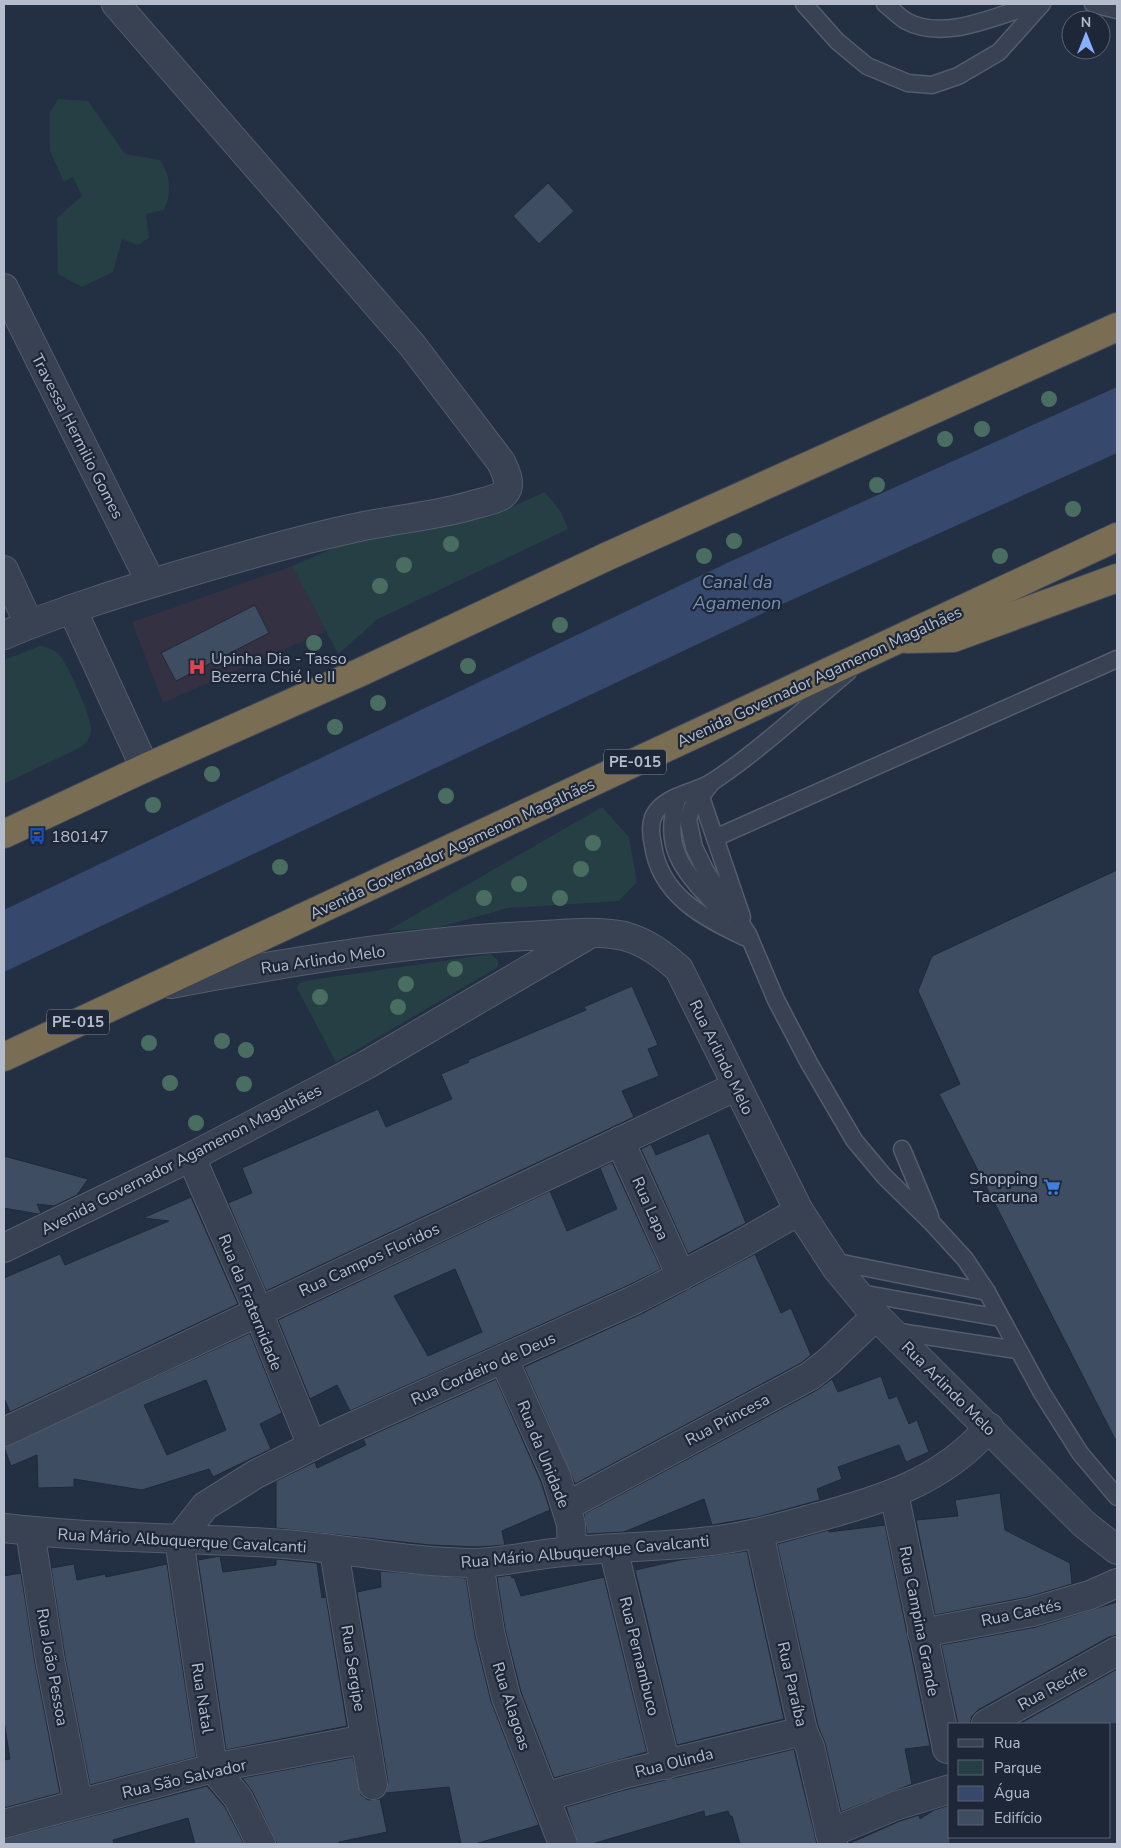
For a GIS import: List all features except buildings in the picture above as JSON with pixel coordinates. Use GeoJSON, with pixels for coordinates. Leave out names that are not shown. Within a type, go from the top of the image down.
{"type":"FeatureCollection","features":[{"type":"Feature","properties":{"kind":"highway"},"geometry":{"type":"LineString","coordinates":[[4,834],[145,768],[363,671],[608,556],[1117,327]]}},
{"type":"Feature","properties":{"kind":"highway","name":"Avenida Governador Agamenon Magalhães"},"geometry":{"type":"LineString","coordinates":[[4,1056],[1117,537]]}},
{"type":"Feature","properties":{"kind":"highway"},"geometry":{"type":"LineString","coordinates":[[887,645],[953,638],[1117,578]]}},
{"type":"Feature","properties":{"kind":"street"},"geometry":{"type":"LineString","coordinates":[[4,635],[29,624],[151,583],[273,547],[352,528],[438,514],[471,506],[501,496],[508,487],[509,480],[501,462],[412,345],[116,4]]}},
{"type":"Feature","properties":{"kind":"street","name":"Travessa Hermilio Gomes"},"geometry":{"type":"LineString","coordinates":[[4,288],[151,583]]}},
{"type":"Feature","properties":{"kind":"street"},"geometry":{"type":"LineString","coordinates":[[4,570],[29,624]]}},
{"type":"Feature","properties":{"kind":"street"},"geometry":{"type":"LineString","coordinates":[[72,609],[145,768]]}},
{"type":"Feature","properties":{"kind":"street","name":"Rua Arlindo Melo"},"geometry":{"type":"LineString","coordinates":[[152,987],[290,962],[491,938],[592,933],[626,937],[657,950],[679,969],[799,1211],[832,1261],[883,1323],[1084,1524],[1117,1550]]}},
{"type":"Feature","properties":{"kind":"street","name":"Avenida Governador Agamenon Magalhães"},"geometry":{"type":"LineString","coordinates":[[4,1248],[191,1157],[366,1065],[592,933]]}},
{"type":"Feature","properties":{"kind":"street","name":"Rua Campos Floridos"},"geometry":{"type":"LineString","coordinates":[[4,1432],[258,1312],[285,1297],[736,1087]]}},
{"type":"Feature","properties":{"kind":"street","name":"Rua Lapa"},"geometry":{"type":"LineString","coordinates":[[620,1141],[681,1276]]}},
{"type":"Feature","properties":{"kind":"street","name":"Rua da Fraternidade"},"geometry":{"type":"LineString","coordinates":[[191,1157],[258,1312],[312,1446]]}},
{"type":"Feature","properties":{"kind":"street","name":"Rua Cordeiro de Deus"},"geometry":{"type":"LineString","coordinates":[[179,1539],[200,1511],[218,1497],[312,1446],[504,1360],[681,1276],[799,1211]]}},
{"type":"Feature","properties":{"kind":"street","name":"Rua Princesa"},"geometry":{"type":"LineString","coordinates":[[567,1506],[810,1376],[883,1323]]}},
{"type":"Feature","properties":{"kind":"street","name":"Rua da Unidade"},"geometry":{"type":"LineString","coordinates":[[504,1360],[556,1476],[567,1506],[571,1524],[572,1551]]}},
{"type":"Feature","properties":{"kind":"street","name":"Rua Mário Albuquerque Cavalcanti"},"geometry":{"type":"LineString","coordinates":[[4,1528],[30,1531],[286,1544],[431,1561],[479,1563],[572,1551],[714,1541],[759,1533],[851,1508],[894,1494],[928,1478],[954,1462],[972,1447],[989,1427]]}},
{"type":"Feature","properties":{"kind":"street","name":"Rua Campina Grande"},"geometry":{"type":"LineString","coordinates":[[894,1494],[922,1632],[948,1745]]}},
{"type":"Feature","properties":{"kind":"street","name":"Rua João Pessoa"},"geometry":{"type":"LineString","coordinates":[[30,1531],[50,1660],[78,1803]]}},
{"type":"Feature","properties":{"kind":"street","name":"Rua Paraíba"},"geometry":{"type":"LineString","coordinates":[[759,1533],[803,1730],[810,1747],[832,1839]]}},
{"type":"Feature","properties":{"kind":"street","name":"Rua Natal"},"geometry":{"type":"LineString","coordinates":[[179,1539],[214,1768],[238,1798],[261,1844]]}},
{"type":"Feature","properties":{"kind":"street","name":"Rua Pernambuco"},"geometry":{"type":"LineString","coordinates":[[613,1548],[666,1765]]}},
{"type":"Feature","properties":{"kind":"street","name":"Rua Sergipe"},"geometry":{"type":"LineString","coordinates":[[334,1551],[373,1785]]}},
{"type":"Feature","properties":{"kind":"street","name":"Rua Alagoas"},"geometry":{"type":"LineString","coordinates":[[479,1563],[490,1632],[506,1697],[563,1844]]}},
{"type":"Feature","properties":{"kind":"street","name":"Rua Caetés"},"geometry":{"type":"LineString","coordinates":[[922,1632],[1032,1612],[1115,1587]]}},
{"type":"Feature","properties":{"kind":"street","name":"Rua Recife"},"geometry":{"type":"LineString","coordinates":[[988,1723],[1117,1651]]}},
{"type":"Feature","properties":{"kind":"street","name":"Rua Olinda"},"geometry":{"type":"LineString","coordinates":[[545,1797],[803,1730]]}},
{"type":"Feature","properties":{"kind":"street","name":"Rua São Salvador"},"geometry":{"type":"LineString","coordinates":[[4,1824],[214,1768],[365,1739]]}},
{"type":"Feature","properties":{"kind":"street"},"geometry":{"type":"LineString","coordinates":[[832,1839],[895,1806],[948,1790]]}},
{"type":"Feature","properties":{"kind":"lane"},"geometry":{"type":"LineString","coordinates":[[804,4],[837,41],[867,66],[908,83],[932,85],[958,76],[999,52],[1042,4]]}},
{"type":"Feature","properties":{"kind":"lane"},"geometry":{"type":"LineString","coordinates":[[885,4],[906,21],[934,29],[972,25],[1000,14],[1036,4]]}},
{"type":"Feature","properties":{"kind":"lane"},"geometry":{"type":"LineString","coordinates":[[1093,4],[1117,10]]}},
{"type":"Feature","properties":{"kind":"lane"},"geometry":{"type":"LineString","coordinates":[[747,937],[698,911],[674,894],[663,878],[655,858],[652,837],[653,818],[658,809],[678,797],[712,782],[887,645]]}},
{"type":"Feature","properties":{"kind":"lane"},"geometry":{"type":"LineString","coordinates":[[715,838],[1117,659]]}},
{"type":"Feature","properties":{"kind":"lane"},"geometry":{"type":"LineString","coordinates":[[712,782],[692,808],[688,819],[694,847],[705,870],[747,937]]}},
{"type":"Feature","properties":{"kind":"lane"},"geometry":{"type":"LineString","coordinates":[[678,797],[672,814],[671,832],[673,848],[682,866],[747,937]]}},
{"type":"Feature","properties":{"kind":"lane"},"geometry":{"type":"LineString","coordinates":[[701,797],[747,937],[796,1040],[854,1140],[884,1176],[932,1223],[965,1259],[987,1292],[1017,1350],[1080,1453],[1117,1498]]}},
{"type":"Feature","properties":{"kind":"lane"},"geometry":{"type":"LineString","coordinates":[[902,1149],[932,1223]]}},
{"type":"Feature","properties":{"kind":"lane"},"geometry":{"type":"LineString","coordinates":[[832,1261],[987,1292]]}},
{"type":"Feature","properties":{"kind":"lane"},"geometry":{"type":"LineString","coordinates":[[856,1292],[1000,1318]]}},
{"type":"Feature","properties":{"kind":"lane"},"geometry":{"type":"LineString","coordinates":[[883,1323],[1017,1350]]}},
{"type":"Feature","properties":{"kind":"shaded area","name":"Upinha Dia - Tasso Bezerra Chié I e II"},"geometry":{"type":"Polygon","coordinates":[[[292,566],[326,631],[163,703],[132,622],[292,566]]]}},
{"type":"Feature","properties":{"kind":"green space"},"geometry":{"type":"Polygon","coordinates":[[[58,99],[88,101],[125,154],[160,160],[169,185],[164,210],[146,214],[149,238],[138,245],[122,239],[113,272],[82,287],[58,274],[57,218],[82,196],[73,177],[64,182],[50,151],[50,112],[58,99]]]}},
{"type":"Feature","properties":{"kind":"green space"},"geometry":{"type":"Polygon","coordinates":[[[545,492],[561,512],[568,529],[378,619],[338,654],[292,566],[369,533],[489,517],[545,492]]]}},
{"type":"Feature","properties":{"kind":"green space"},"geometry":{"type":"Polygon","coordinates":[[[40,646],[54,650],[64,662],[84,703],[90,723],[90,735],[79,748],[4,784],[4,660],[40,646]]]}},
{"type":"Feature","properties":{"kind":"green space"},"geometry":{"type":"Polygon","coordinates":[[[602,807],[629,837],[637,882],[619,901],[508,908],[436,928],[387,931],[602,807]]]}},
{"type":"Feature","properties":{"kind":"green space"},"geometry":{"type":"Polygon","coordinates":[[[491,954],[498,960],[498,967],[336,1062],[297,988],[299,983],[304,981],[491,954]]]}},
{"type":"Feature","properties":{"kind":"water","name":"Canal da Agamenon"},"geometry":{"type":"Polygon","coordinates":[[[1117,387],[1117,453],[776,607],[4,972],[4,910],[727,563],[1117,387]]]}},
{"type":"Feature","properties":{"kind":"place","name":"Upinha Dia - Tasso Bezerra Chié I e II"},"geometry":{"type":"Point","coordinates":[197,667]}},
{"type":"Feature","properties":{"kind":"place","name":"180147"},"geometry":{"type":"Point","coordinates":[37,836]}},
{"type":"Feature","properties":{"kind":"place","name":"Shopping Tacaruna"},"geometry":{"type":"Point","coordinates":[1052,1187]}}]}
